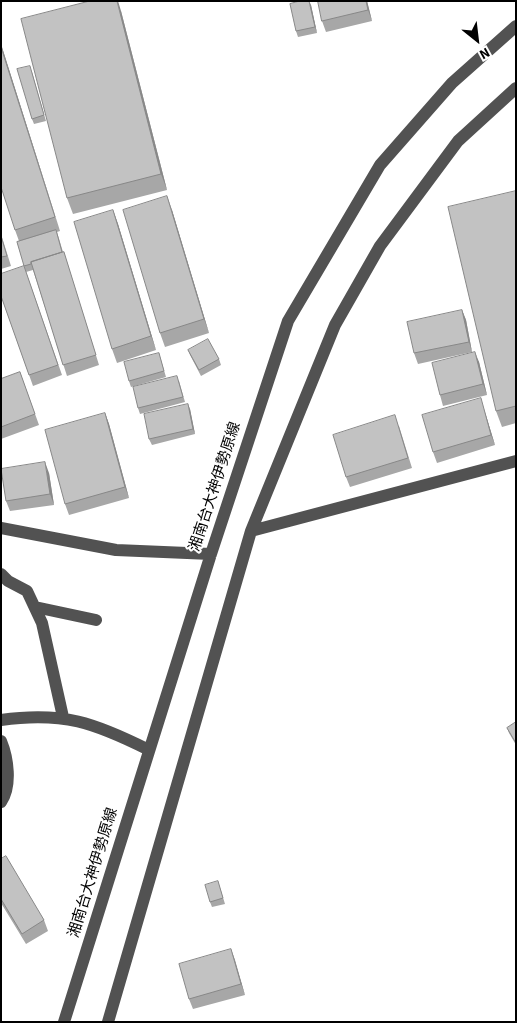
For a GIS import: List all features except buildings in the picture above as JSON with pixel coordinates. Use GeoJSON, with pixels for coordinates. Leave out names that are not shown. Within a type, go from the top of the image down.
{"type":"FeatureCollection","features":[{"type":"Feature","properties":{"kind":"street","name":"湘南台大神伊勢原線"},"geometry":{"type":"LineString","coordinates":[[64,1022],[211,554],[288,321],[380,165],[452,83],[516,26]]}},
{"type":"Feature","properties":{"kind":"street"},"geometry":{"type":"LineString","coordinates":[[108,1022],[251,531],[335,324],[380,246],[458,141],[516,88]]}},
{"type":"Feature","properties":{"kind":"street"},"geometry":{"type":"LineString","coordinates":[[251,531],[516,461]]}},
{"type":"Feature","properties":{"kind":"street"},"geometry":{"type":"LineString","coordinates":[[2,530],[116,550],[211,554]]}},
{"type":"Feature","properties":{"kind":"street"},"geometry":{"type":"LineString","coordinates":[[1,574],[8,581],[27,591],[35,607],[49,646],[63,717]]}},
{"type":"Feature","properties":{"kind":"street"},"geometry":{"type":"LineString","coordinates":[[35,607],[96,620]]}},
{"type":"Feature","properties":{"kind":"street"},"geometry":{"type":"LineString","coordinates":[[1,720],[34,716],[63,717],[91,724],[149,750]]}},
{"type":"Feature","properties":{"kind":"street"},"geometry":{"type":"LineString","coordinates":[[1,741],[8,758],[6,796],[1,802]]}}]}
